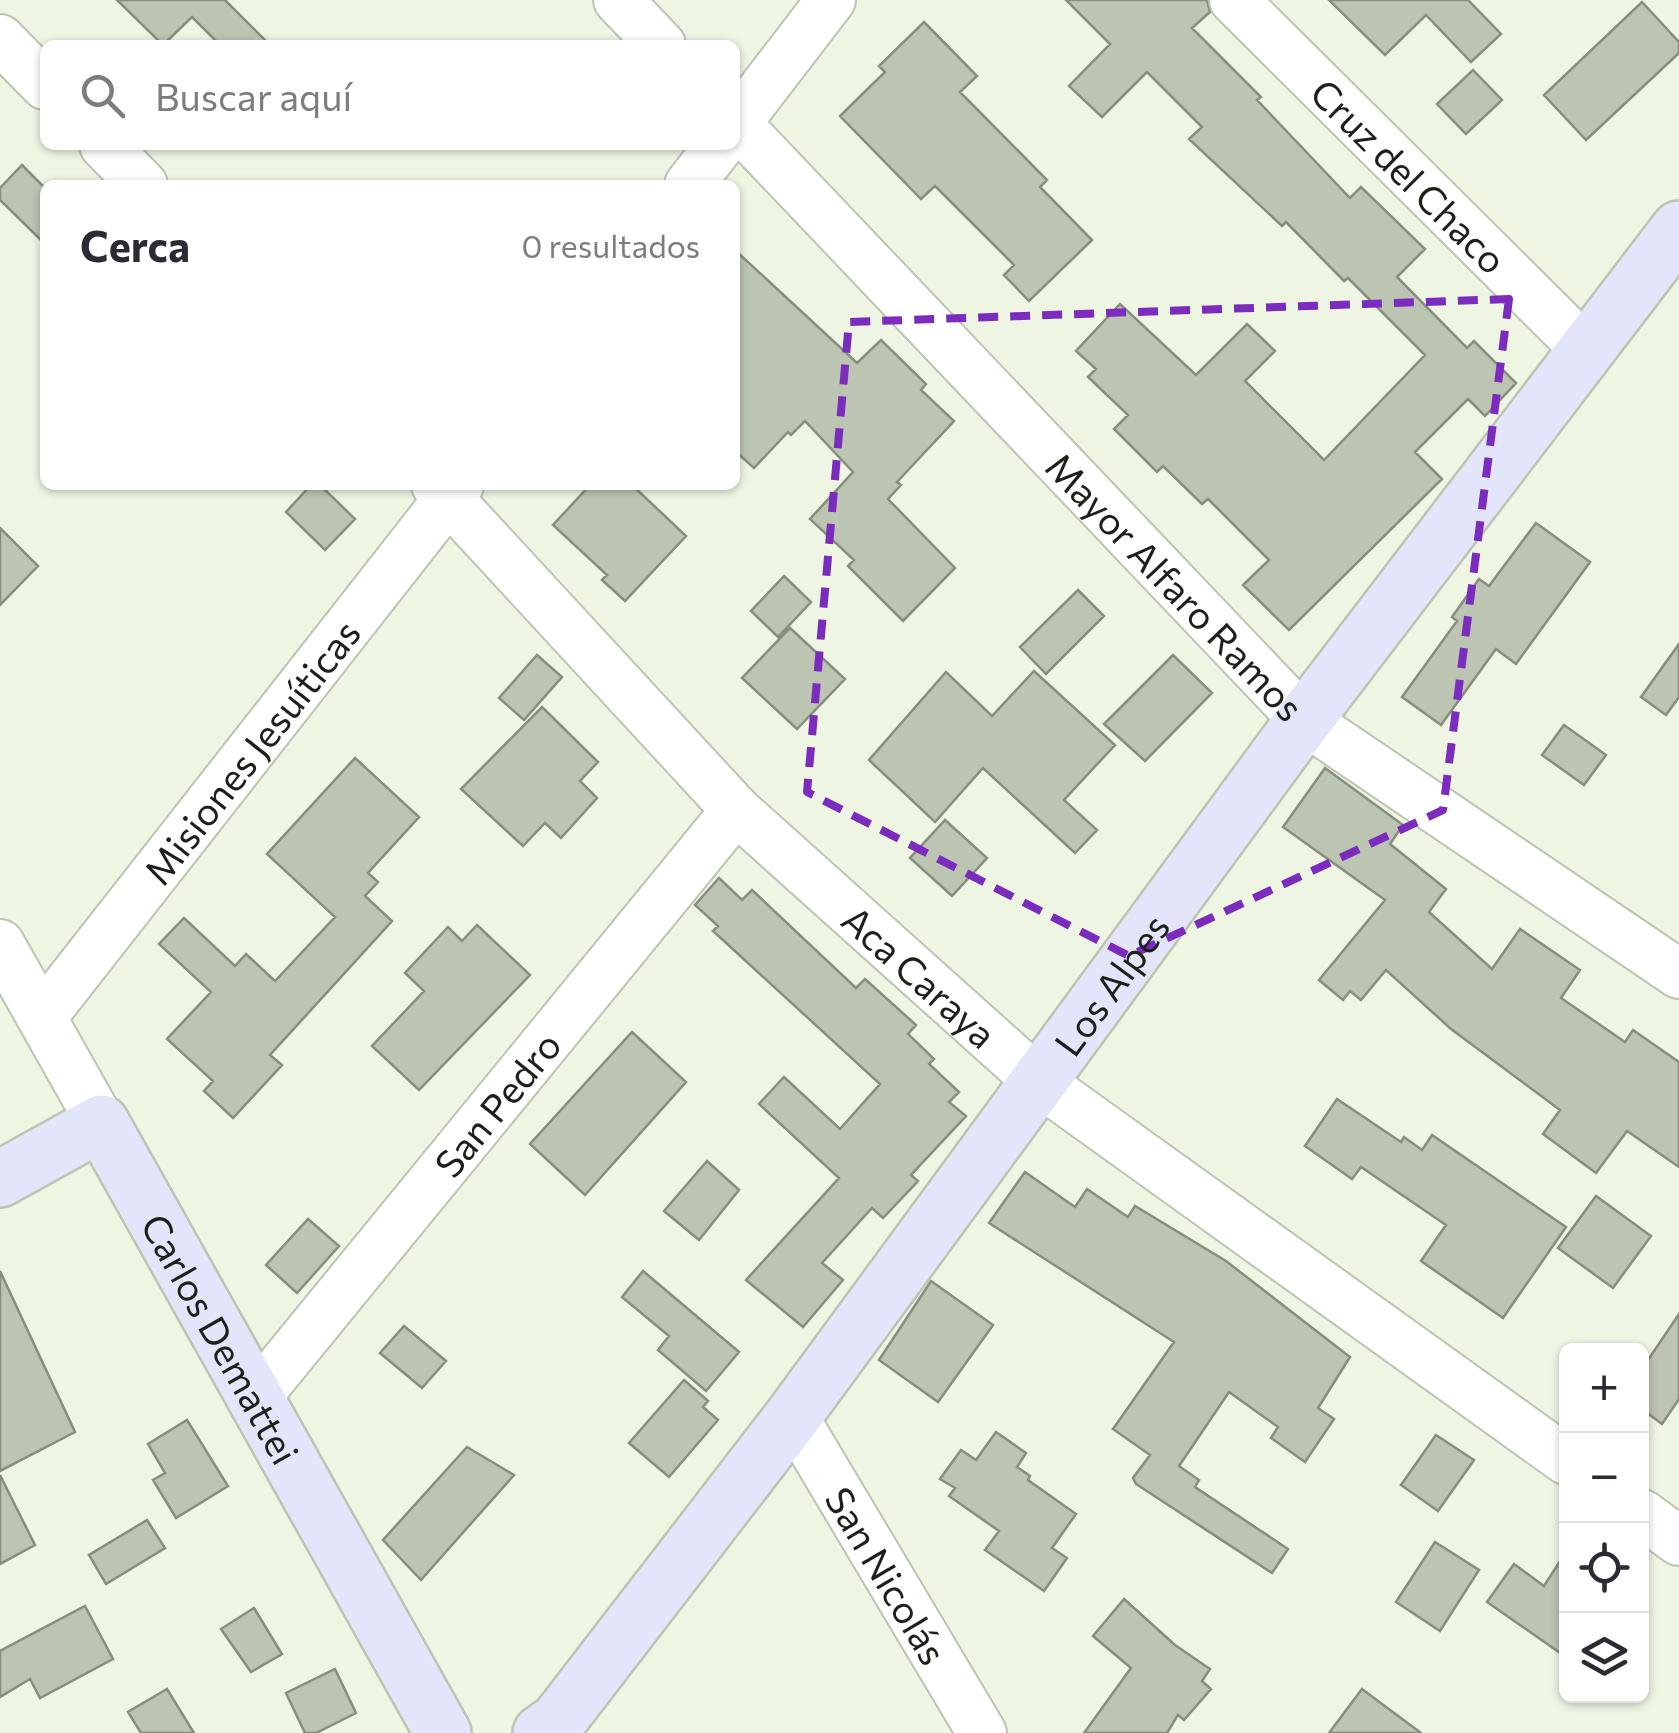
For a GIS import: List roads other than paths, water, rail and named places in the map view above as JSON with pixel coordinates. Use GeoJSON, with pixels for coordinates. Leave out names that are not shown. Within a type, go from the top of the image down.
{"type":"FeatureCollection","features":[{"type":"Feature","properties":{"kind":"street"},"geometry":{"type":"LineString","coordinates":[[618,0],[656,40]]}},
{"type":"Feature","properties":{"kind":"street"},"geometry":{"type":"LineString","coordinates":[[740,118],[831,0]]}},
{"type":"Feature","properties":{"kind":"street","name":"Cruz del Chaco"},"geometry":{"type":"LineString","coordinates":[[1234,0],[1586,350]]}},
{"type":"Feature","properties":{"kind":"street"},"geometry":{"type":"LineString","coordinates":[[0,39],[40,80]]}},
{"type":"Feature","properties":{"kind":"street","name":"Mayor Alfaro Ramos"},"geometry":{"type":"LineString","coordinates":[[740,129],[1304,720],[1679,974]]}},
{"type":"Feature","properties":{"kind":"street"},"geometry":{"type":"LineString","coordinates":[[109,150],[138,180]]}},
{"type":"Feature","properties":{"kind":"street"},"geometry":{"type":"LineString","coordinates":[[693,180],[716,150]]}},
{"type":"Feature","properties":{"kind":"street","name":"Los Alpes"},"geometry":{"type":"LineString","coordinates":[[541,1733],[558,1721],[793,1416],[1304,720],[1679,229]]}},
{"type":"Feature","properties":{"kind":"street","name":"Misiones Jesuíticas"},"geometry":{"type":"LineString","coordinates":[[42,1017],[447,490]]}},
{"type":"Feature","properties":{"kind":"street","name":"Aca Caraya"},"geometry":{"type":"LineString","coordinates":[[449,490],[736,810],[1038,1080],[1559,1455]]}},
{"type":"Feature","properties":{"kind":"street","name":"San Pedro"},"geometry":{"type":"LineString","coordinates":[[257,1396],[736,810]]}},
{"type":"Feature","properties":{"kind":"street","name":"Carlos Demattei"},"geometry":{"type":"LineString","coordinates":[[0,944],[444,1733]]}},
{"type":"Feature","properties":{"kind":"street"},"geometry":{"type":"LineString","coordinates":[[0,1178],[102,1123]]}},
{"type":"Feature","properties":{"kind":"street","name":"San Nicolás"},"geometry":{"type":"LineString","coordinates":[[793,1416],[982,1732]]}},
{"type":"Feature","properties":{"kind":"street"},"geometry":{"type":"LineString","coordinates":[[1649,1519],[1679,1541]]}}]}
